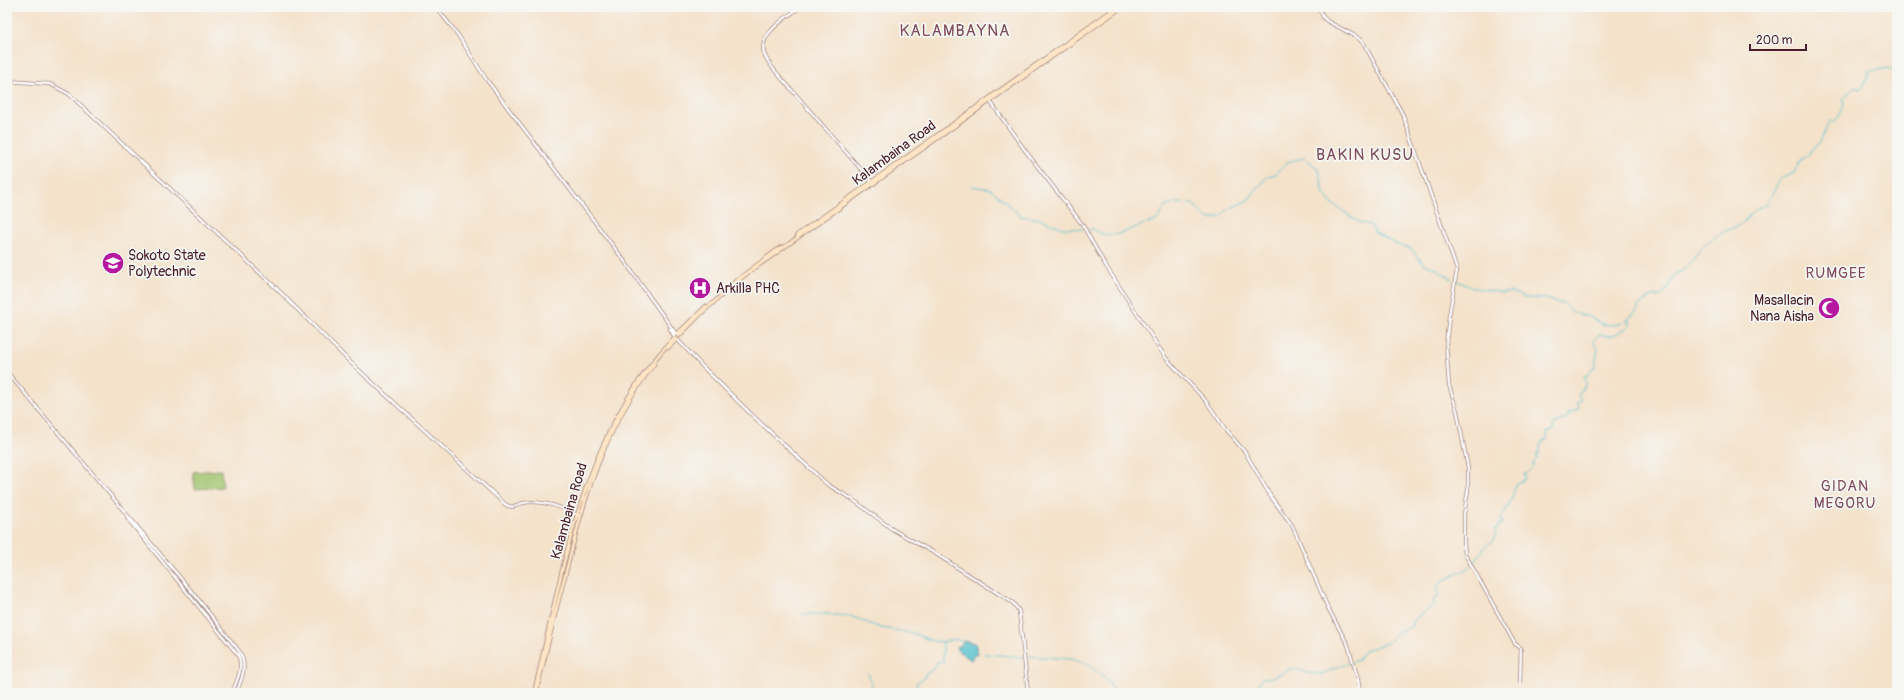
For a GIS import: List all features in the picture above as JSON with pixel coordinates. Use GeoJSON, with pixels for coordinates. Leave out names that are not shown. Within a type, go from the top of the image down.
{"type":"FeatureCollection","features":[{"type":"Feature","properties":{"kind":"main road","name":"Kalambaina Road"},"geometry":{"type":"LineString","coordinates":[[535,693],[584,488],[608,431],[629,396],[663,352],[688,323],[744,273],[873,183],[1117,7]]}},
{"type":"Feature","properties":{"kind":"main road"},"geometry":{"type":"LineString","coordinates":[[677,337],[705,310],[745,276],[873,183],[1122,7]]}},
{"type":"Feature","properties":{"kind":"street"},"geometry":{"type":"LineString","coordinates":[[436,7],[458,35],[486,79],[627,265],[668,325],[702,366],[753,416],[828,485],[852,499],[892,528],[1005,596],[1013,603],[1019,611],[1028,693]]}},
{"type":"Feature","properties":{"kind":"street"},"geometry":{"type":"LineString","coordinates":[[800,7],[770,32],[765,41],[764,53],[776,72],[873,183]]}},
{"type":"Feature","properties":{"kind":"street"},"geometry":{"type":"LineString","coordinates":[[1319,7],[1323,18],[1357,37],[1364,44],[1403,115],[1457,270],[1446,344],[1449,385],[1457,411],[1468,468],[1468,490],[1464,514],[1465,554],[1515,644],[1521,648],[1520,682]]}},
{"type":"Feature","properties":{"kind":"street"},"geometry":{"type":"LineString","coordinates":[[7,81],[50,84],[69,94],[275,287],[350,362],[501,501],[512,507],[528,502],[538,502],[578,516]]}},
{"type":"Feature","properties":{"kind":"street"},"geometry":{"type":"LineString","coordinates":[[990,101],[1024,149],[1082,224],[1104,263],[1165,357],[1206,401],[1245,452],[1268,492],[1292,525],[1328,608],[1348,645],[1358,679],[1360,693]]}},
{"type":"Feature","properties":{"kind":"street"},"geometry":{"type":"LineString","coordinates":[[7,372],[198,599],[239,651],[243,659],[244,668],[236,693]]}},
{"type":"Feature","properties":{"kind":"street"},"geometry":{"type":"LineString","coordinates":[[121,509],[131,524],[237,652],[241,666],[232,693]]}},
{"type":"Feature","properties":{"kind":"green space"},"geometry":{"type":"Polygon","coordinates":[[[221,470],[223,487],[195,489],[193,472],[221,470]]]}},
{"type":"Feature","properties":{"kind":"water"},"geometry":{"type":"Polygon","coordinates":[[[964,641],[975,643],[978,654],[975,654],[971,660],[956,649],[957,646],[960,646],[964,641]]]}},
{"type":"Feature","properties":{"kind":"waterway"},"geometry":{"type":"LineString","coordinates":[[1473,565],[1479,554],[1493,541],[1496,532],[1494,529],[1498,529],[1499,524],[1503,523],[1501,519],[1513,496],[1515,484],[1525,479],[1524,474],[1526,474],[1533,467],[1533,463],[1538,458],[1536,454],[1539,454],[1541,443],[1547,439],[1547,432],[1553,430],[1553,425],[1568,417],[1569,413],[1577,410],[1579,407],[1576,404],[1581,400],[1578,395],[1586,384],[1584,376],[1588,375],[1591,370],[1595,368],[1598,348],[1594,344],[1595,338],[1600,335],[1608,336],[1615,334],[1629,326],[1629,318],[1637,311],[1639,305],[1654,295],[1659,297],[1665,293],[1676,273],[1687,268],[1706,244],[1721,233],[1740,225],[1755,210],[1767,203],[1779,181],[1794,173],[1799,162],[1820,142],[1830,120],[1834,122],[1842,111],[1844,105],[1843,99],[1854,87],[1861,89],[1863,87],[1866,78],[1868,77],[1868,71],[1890,68],[1894,73],[1897,73]]}},
{"type":"Feature","properties":{"kind":"waterway"},"geometry":{"type":"LineString","coordinates":[[1086,230],[1093,229],[1105,235],[1118,234],[1155,221],[1158,219],[1165,207],[1175,203],[1193,204],[1206,218],[1213,219],[1221,216],[1227,210],[1248,200],[1268,176],[1276,174],[1287,162],[1303,158],[1319,170],[1324,194],[1331,203],[1359,222],[1371,225],[1375,233],[1400,246],[1410,248],[1424,264],[1437,269],[1453,280]]}},
{"type":"Feature","properties":{"kind":"waterway"},"geometry":{"type":"LineString","coordinates":[[972,186],[991,189],[1021,216],[1041,219],[1063,228],[1083,229]]}},
{"type":"Feature","properties":{"kind":"waterway"},"geometry":{"type":"LineString","coordinates":[[1457,281],[1471,287],[1503,293],[1512,292],[1525,298],[1547,299],[1556,303],[1563,303],[1574,313],[1588,316],[1602,324],[1613,325],[1623,323],[1628,318]]}},
{"type":"Feature","properties":{"kind":"waterway"},"geometry":{"type":"LineString","coordinates":[[1354,661],[1358,660],[1365,650],[1387,643],[1400,631],[1412,626],[1412,621],[1435,604],[1433,600],[1438,597],[1438,586],[1442,581],[1471,567]]}},
{"type":"Feature","properties":{"kind":"waterway"},"geometry":{"type":"LineString","coordinates":[[802,614],[830,614]]}},
{"type":"Feature","properties":{"kind":"waterway"},"geometry":{"type":"LineString","coordinates":[[832,615],[850,616],[881,628],[912,633],[933,641],[943,642],[956,639],[965,643]]}},
{"type":"Feature","properties":{"kind":"waterway"},"geometry":{"type":"LineString","coordinates":[[920,693],[916,683],[925,677],[925,674],[932,670],[937,662],[943,662],[943,642]]}},
{"type":"Feature","properties":{"kind":"waterway"},"geometry":{"type":"LineString","coordinates":[[984,654],[1023,657]]}},
{"type":"Feature","properties":{"kind":"waterway"},"geometry":{"type":"LineString","coordinates":[[1028,656],[1071,659],[1088,664],[1099,674]]}},
{"type":"Feature","properties":{"kind":"waterway"},"geometry":{"type":"LineString","coordinates":[[1246,693],[1257,689],[1262,678],[1268,678],[1281,674],[1290,669],[1295,668],[1308,673],[1324,674],[1330,670],[1352,662]]}},
{"type":"Feature","properties":{"kind":"waterway"},"geometry":{"type":"LineString","coordinates":[[868,673],[872,685],[872,693]]}},
{"type":"Feature","properties":{"kind":"waterway"},"geometry":{"type":"LineString","coordinates":[[1100,674],[1117,693]]}},
{"type":"Feature","properties":{"kind":"place","name":"Sokoto State Polytechnic"},"geometry":{"type":"Point","coordinates":[113,263]}},
{"type":"Feature","properties":{"kind":"place","name":"Arkilla PHC"},"geometry":{"type":"Point","coordinates":[700,288]}},
{"type":"Feature","properties":{"kind":"place","name":"Masallacin Nana Aisha"},"geometry":{"type":"Point","coordinates":[1829,308]}},
{"type":"Feature","properties":{"kind":"district","name":"KALAMBAYNA"},"geometry":{"type":"Point","coordinates":[955,31]}},
{"type":"Feature","properties":{"kind":"district","name":"BAKIN KUSU"},"geometry":{"type":"Point","coordinates":[1365,155]}},
{"type":"Feature","properties":{"kind":"district","name":"RUMGEE"},"geometry":{"type":"Point","coordinates":[1836,273]}},
{"type":"Feature","properties":{"kind":"district","name":"GIDAN MEGORU"},"geometry":{"type":"Point","coordinates":[1845,494]}}]}
